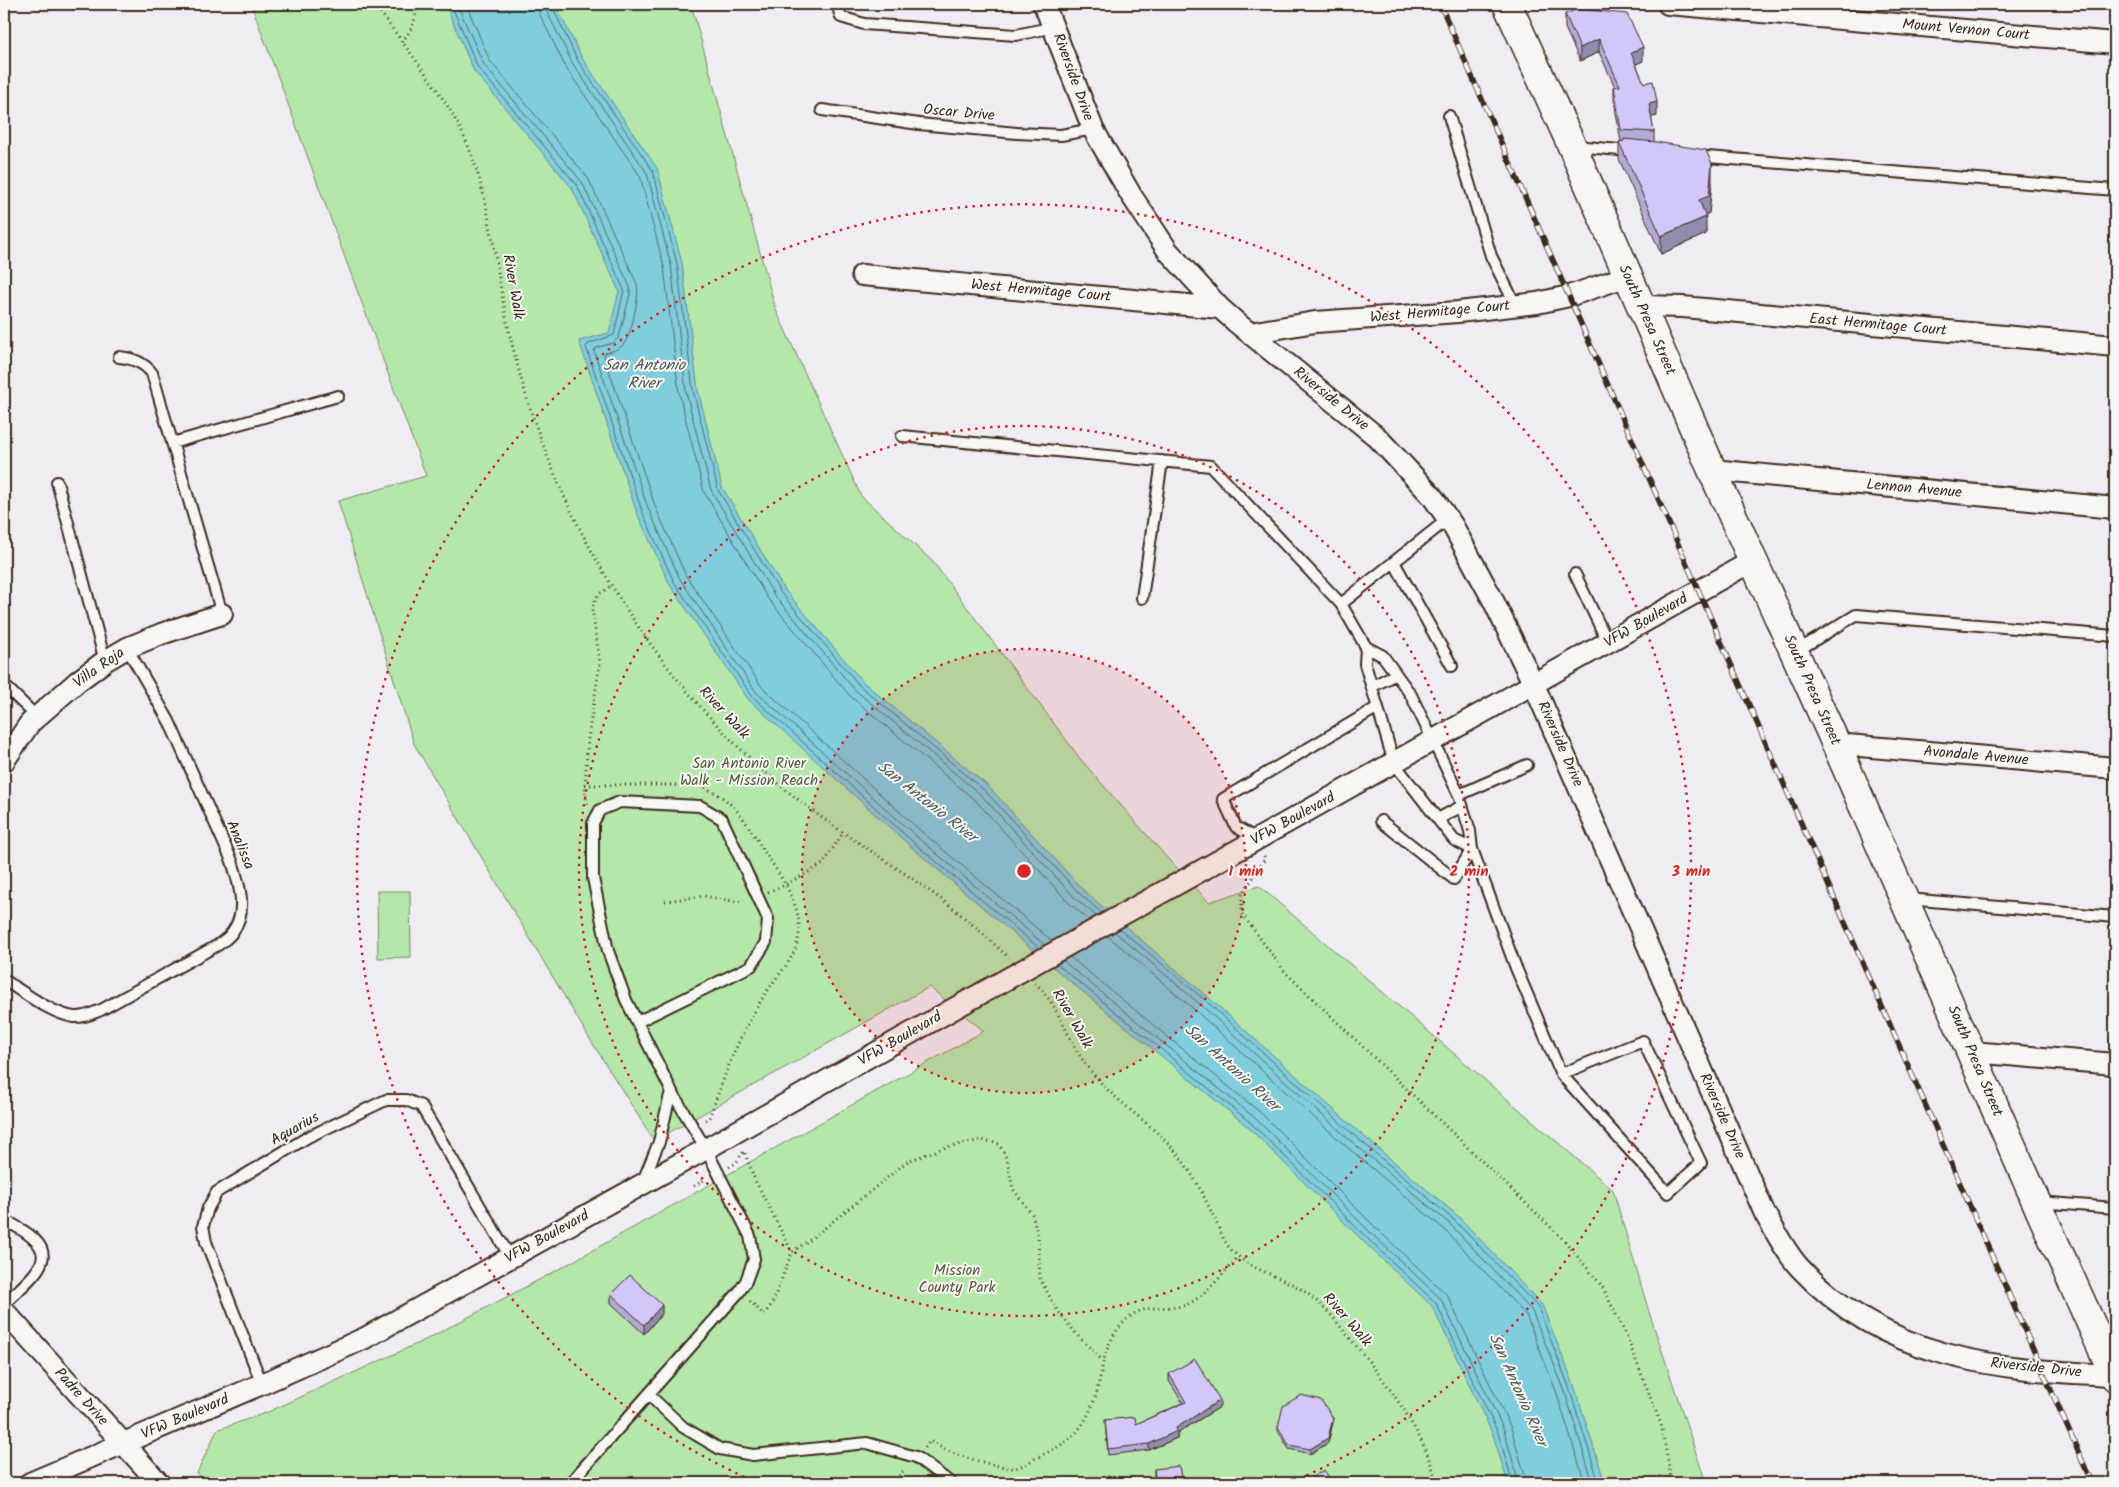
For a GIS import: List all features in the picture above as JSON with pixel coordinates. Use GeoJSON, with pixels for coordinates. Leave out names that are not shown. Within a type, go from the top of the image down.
{"type":"FeatureCollection","features":[{"type":"Feature","properties":{"kind":"main road","name":"South Presa Street"},"geometry":{"type":"LineString","coordinates":[[1507,4],[1572,146],[1712,470],[1836,744],[2036,1201],[2115,1376]]}},
{"type":"Feature","properties":{"kind":"street","name":"Riverside Drive"},"geometry":{"type":"LineString","coordinates":[[1044,4],[1093,129],[1131,195],[1168,251],[1220,308],[1377,437],[1432,496],[1448,519],[1493,600],[1534,685],[1765,1214],[1800,1268],[1854,1315],[1910,1342],[1944,1354],[2003,1367],[2115,1376]]}},
{"type":"Feature","properties":{"kind":"street","name":"Mount Vernon Court"},"geometry":{"type":"LineString","coordinates":[[1668,4],[1749,7],[2115,43]]}},
{"type":"Feature","properties":{"kind":"street","name":"West Hermitage Court"},"geometry":{"type":"LineString","coordinates":[[862,275],[1220,308]]}},
{"type":"Feature","properties":{"kind":"street","name":"West Hermitage Court"},"geometry":{"type":"LineString","coordinates":[[1250,333],[1314,322],[1516,306],[1569,296],[1628,276]]}},
{"type":"Feature","properties":{"kind":"street","name":"East Hermitage Court"},"geometry":{"type":"LineString","coordinates":[[1641,306],[1683,307],[2115,346]]}},
{"type":"Feature","properties":{"kind":"street","name":"Lennon Avenue"},"geometry":{"type":"LineString","coordinates":[[1712,470],[2115,508]]}},
{"type":"Feature","properties":{"kind":"street","name":"VFW Boulevard"},"geometry":{"type":"LineString","coordinates":[[30,1483],[365,1338],[642,1185],[1754,560]]}},
{"type":"Feature","properties":{"kind":"street","name":"Villa Roja"},"geometry":{"type":"LineString","coordinates":[[4,761],[30,723],[78,681],[105,661],[127,648],[160,634],[222,614]]}},
{"type":"Feature","properties":{"kind":"street","name":"Avondale Avenue"},"geometry":{"type":"LineString","coordinates":[[1836,744],[2115,768]]}},
{"type":"Feature","properties":{"kind":"street"},"geometry":{"type":"LineString","coordinates":[[1972,1052],[2115,1064]]}},
{"type":"Feature","properties":{"kind":"street","name":"Padre Drive"},"geometry":{"type":"LineString","coordinates":[[4,1311],[159,1483]]}},
{"type":"Feature","properties":{"kind":"lane"},"geometry":{"type":"LineString","coordinates":[[837,4],[841,17],[864,24],[1016,35],[1054,27]]}},
{"type":"Feature","properties":{"kind":"lane","name":"Oscar Drive"},"geometry":{"type":"LineString","coordinates":[[822,110],[919,124],[1017,133],[1061,135],[1093,129]]}},
{"type":"Feature","properties":{"kind":"lane"},"geometry":{"type":"LineString","coordinates":[[1449,116],[1491,256],[1516,306]]}},
{"type":"Feature","properties":{"kind":"lane"},"geometry":{"type":"LineString","coordinates":[[1572,146],[1641,151]]}},
{"type":"Feature","properties":{"kind":"lane"},"geometry":{"type":"LineString","coordinates":[[1681,155],[2115,190]]}},
{"type":"Feature","properties":{"kind":"lane"},"geometry":{"type":"LineString","coordinates":[[120,357],[129,358],[146,365],[152,373],[222,614]]}},
{"type":"Feature","properties":{"kind":"lane"},"geometry":{"type":"LineString","coordinates":[[172,442],[338,396]]}},
{"type":"Feature","properties":{"kind":"lane"},"geometry":{"type":"LineString","coordinates":[[902,436],[1211,466],[1341,604],[1366,646],[1383,656],[1411,695],[1459,795],[1470,831],[1472,849],[1516,968],[1561,1074],[1668,1193],[1701,1163],[1643,1041],[1561,1074]]}},
{"type":"Feature","properties":{"kind":"lane"},"geometry":{"type":"LineString","coordinates":[[1142,598],[1162,461]]}},
{"type":"Feature","properties":{"kind":"lane"},"geometry":{"type":"LineString","coordinates":[[57,482],[105,661]]}},
{"type":"Feature","properties":{"kind":"lane"},"geometry":{"type":"LineString","coordinates":[[1341,604],[1448,519]]}},
{"type":"Feature","properties":{"kind":"lane"},"geometry":{"type":"LineString","coordinates":[[1394,562],[1452,666]]}},
{"type":"Feature","properties":{"kind":"lane"},"geometry":{"type":"LineString","coordinates":[[1575,574],[1608,643]]}},
{"type":"Feature","properties":{"kind":"lane"},"geometry":{"type":"LineString","coordinates":[[1795,652],[1856,615],[2115,636]]}},
{"type":"Feature","properties":{"kind":"lane"},"geometry":{"type":"LineString","coordinates":[[1366,646],[1365,664],[1394,763],[1454,840],[1472,849]]}},
{"type":"Feature","properties":{"kind":"lane","name":"Analissa"},"geometry":{"type":"LineString","coordinates":[[4,980],[56,1011],[75,1017],[86,1016],[101,1010],[218,945],[233,933],[240,920],[239,882],[232,861],[169,721],[127,648]]}},
{"type":"Feature","properties":{"kind":"lane"},"geometry":{"type":"LineString","coordinates":[[1373,686],[1396,674]]}},
{"type":"Feature","properties":{"kind":"lane"},"geometry":{"type":"LineString","coordinates":[[4,685],[37,717]]}},
{"type":"Feature","properties":{"kind":"lane"},"geometry":{"type":"LineString","coordinates":[[1257,839],[1236,827],[1223,799],[1378,707]]}},
{"type":"Feature","properties":{"kind":"lane"},"geometry":{"type":"LineString","coordinates":[[1459,795],[1527,765]]}},
{"type":"Feature","properties":{"kind":"lane"},"geometry":{"type":"LineString","coordinates":[[570,1483],[739,1292],[751,1270],[754,1259],[750,1236],[706,1149],[671,1091],[626,1000],[608,951],[593,878],[593,823],[600,810],[620,802],[700,806],[722,819],[768,920],[766,942],[751,966],[637,1022]]}},
{"type":"Feature","properties":{"kind":"lane"},"geometry":{"type":"LineString","coordinates":[[1438,819],[1462,806]]}},
{"type":"Feature","properties":{"kind":"lane"},"geometry":{"type":"LineString","coordinates":[[1381,821],[1454,879],[1472,849]]}},
{"type":"Feature","properties":{"kind":"lane"},"geometry":{"type":"LineString","coordinates":[[1904,899],[2115,917]]}},
{"type":"Feature","properties":{"kind":"lane"},"geometry":{"type":"LineString","coordinates":[[642,1185],[659,1142],[671,1091]]}},
{"type":"Feature","properties":{"kind":"lane","name":"Aquarius"},"geometry":{"type":"LineString","coordinates":[[262,1384],[206,1242],[203,1226],[208,1208],[217,1192],[308,1137],[386,1100],[406,1100],[421,1106],[510,1257]]}},
{"type":"Feature","properties":{"kind":"lane"},"geometry":{"type":"LineString","coordinates":[[2036,1201],[2115,1208]]}},
{"type":"Feature","properties":{"kind":"lane"},"geometry":{"type":"LineString","coordinates":[[4,1220],[26,1231],[39,1244],[43,1253],[43,1264],[35,1275],[4,1304]]}},
{"type":"Feature","properties":{"kind":"lane"},"geometry":{"type":"LineString","coordinates":[[649,1395],[683,1427],[720,1448],[753,1455],[867,1443],[916,1457],[951,1483]]}},
{"type":"Feature","properties":{"kind":"path","name":"River Walk"},"geometry":{"type":"LineString","coordinates":[[375,4],[437,89],[468,145],[486,203],[507,319],[533,417],[570,508],[612,585],[652,645],[712,718],[757,764],[798,800],[945,903],[1014,962]]}},
{"type":"Feature","properties":{"kind":"path"},"geometry":{"type":"LineString","coordinates":[[402,42],[414,24],[416,4]]}},
{"type":"Feature","properties":{"kind":"path"},"geometry":{"type":"LineString","coordinates":[[593,823],[586,803],[585,785],[588,738],[600,664],[592,608],[598,595],[612,585]]}},
{"type":"Feature","properties":{"kind":"path"},"geometry":{"type":"LineString","coordinates":[[585,785],[696,785],[709,789],[729,801],[745,821],[785,885],[797,910],[799,934],[790,962],[770,987],[744,1030],[709,1118]]}},
{"type":"Feature","properties":{"kind":"path"},"geometry":{"type":"LineString","coordinates":[[1257,839],[1265,859],[1242,895],[1242,914],[1285,972],[1564,1240],[1602,1286],[1626,1335],[1661,1424],[1672,1483]]}},
{"type":"Feature","properties":{"kind":"path","name":"River Walk"},"geometry":{"type":"LineString","coordinates":[[1033,981],[1052,1003],[1075,1048],[1095,1077],[1156,1131],[1179,1156],[1200,1188],[1222,1235],[1238,1257],[1252,1268],[1299,1288],[1331,1315],[1399,1401],[1420,1436],[1437,1483]]}},
{"type":"Feature","properties":{"kind":"path"},"geometry":{"type":"LineString","coordinates":[[739,1292],[764,1315],[772,1304],[792,1252],[908,1161],[946,1147],[982,1140],[999,1144],[1007,1159],[1013,1189],[1032,1214],[1038,1236],[1040,1279],[1057,1310],[1077,1335],[1102,1360]]}},
{"type":"Feature","properties":{"kind":"path"},"geometry":{"type":"LineString","coordinates":[[736,1163],[744,1151],[755,1180],[792,1252]]}},
{"type":"Feature","properties":{"kind":"path"},"geometry":{"type":"LineString","coordinates":[[892,1483],[930,1441],[951,1453],[1012,1469],[1066,1444],[1080,1429],[1091,1409],[1099,1388],[1102,1360],[1110,1342],[1122,1324],[1135,1313],[1154,1306],[1174,1307],[1191,1303],[1238,1257]]}},
{"type":"Feature","properties":{"kind":"green space","name":"San Antonio River Walk - Mission Reach"},"geometry":{"type":"Polygon","coordinates":[[[251,4],[691,4],[776,310],[861,496],[933,562],[1082,761],[1169,860],[1209,902],[1259,886],[1613,1190],[1649,1312],[1706,1483],[207,1483],[197,1473],[217,1430],[268,1412],[425,1340],[552,1273],[984,1031],[929,987],[654,1141],[588,1036],[414,744],[338,501],[426,476],[251,4]]]}},
{"type":"Feature","properties":{"kind":"green space"},"geometry":{"type":"Polygon","coordinates":[[[377,891],[410,891],[411,957],[378,958],[377,891]]]}},
{"type":"Feature","properties":{"kind":"water","name":"San Antonio River"},"geometry":{"type":"Polygon","coordinates":[[[445,4],[555,4],[582,58],[657,168],[682,263],[698,390],[722,487],[784,589],[863,682],[989,787],[1083,890],[1208,997],[1360,1133],[1458,1216],[1542,1305],[1574,1385],[1605,1483],[1508,1483],[1493,1435],[1432,1306],[1368,1246],[1248,1127],[1066,978],[910,846],[748,699],[670,585],[637,513],[579,341],[609,333],[619,291],[572,188],[474,71],[445,4]]]}},
{"type":"Feature","properties":{"kind":"building"},"geometry":{"type":"Polygon","coordinates":[[[1578,9],[1627,14],[1643,47],[1631,53],[1644,83],[1653,81],[1657,102],[1649,104],[1654,132],[1621,130],[1614,87],[1620,86],[1599,39],[1580,48],[1565,14],[1578,9]]]}},
{"type":"Feature","properties":{"kind":"building"},"geometry":{"type":"Polygon","coordinates":[[[1624,139],[1706,150],[1712,164],[1709,196],[1699,200],[1706,217],[1661,236],[1619,142],[1624,141],[1624,139]]]}},
{"type":"Feature","properties":{"kind":"building"},"geometry":{"type":"Polygon","coordinates":[[[630,1275],[662,1305],[644,1325],[611,1294],[630,1275]]]}},
{"type":"Feature","properties":{"kind":"building"},"geometry":{"type":"Polygon","coordinates":[[[1195,1359],[1220,1400],[1176,1428],[1177,1431],[1149,1444],[1108,1449],[1105,1420],[1135,1417],[1136,1424],[1186,1402],[1169,1374],[1195,1359]]]}},
{"type":"Feature","properties":{"kind":"building"},"geometry":{"type":"Polygon","coordinates":[[[1301,1395],[1321,1400],[1333,1418],[1328,1438],[1310,1449],[1289,1445],[1278,1427],[1283,1406],[1301,1395]]]}},
{"type":"Feature","properties":{"kind":"building"},"geometry":{"type":"Polygon","coordinates":[[[1179,1466],[1182,1483],[1156,1483],[1154,1469],[1179,1466]]]}},
{"type":"Feature","properties":{"kind":"building"},"geometry":{"type":"Polygon","coordinates":[[[1324,1470],[1333,1483],[1303,1483],[1324,1470]]]}},
{"type":"Feature","properties":{"kind":"railway"},"geometry":{"type":"LineString","coordinates":[[1440,4],[2092,1483]]}},
{"type":"Feature","properties":{"kind":"park label","name":"Mission County Park"},"geometry":{"type":"Point","coordinates":[957,1280]}}]}
